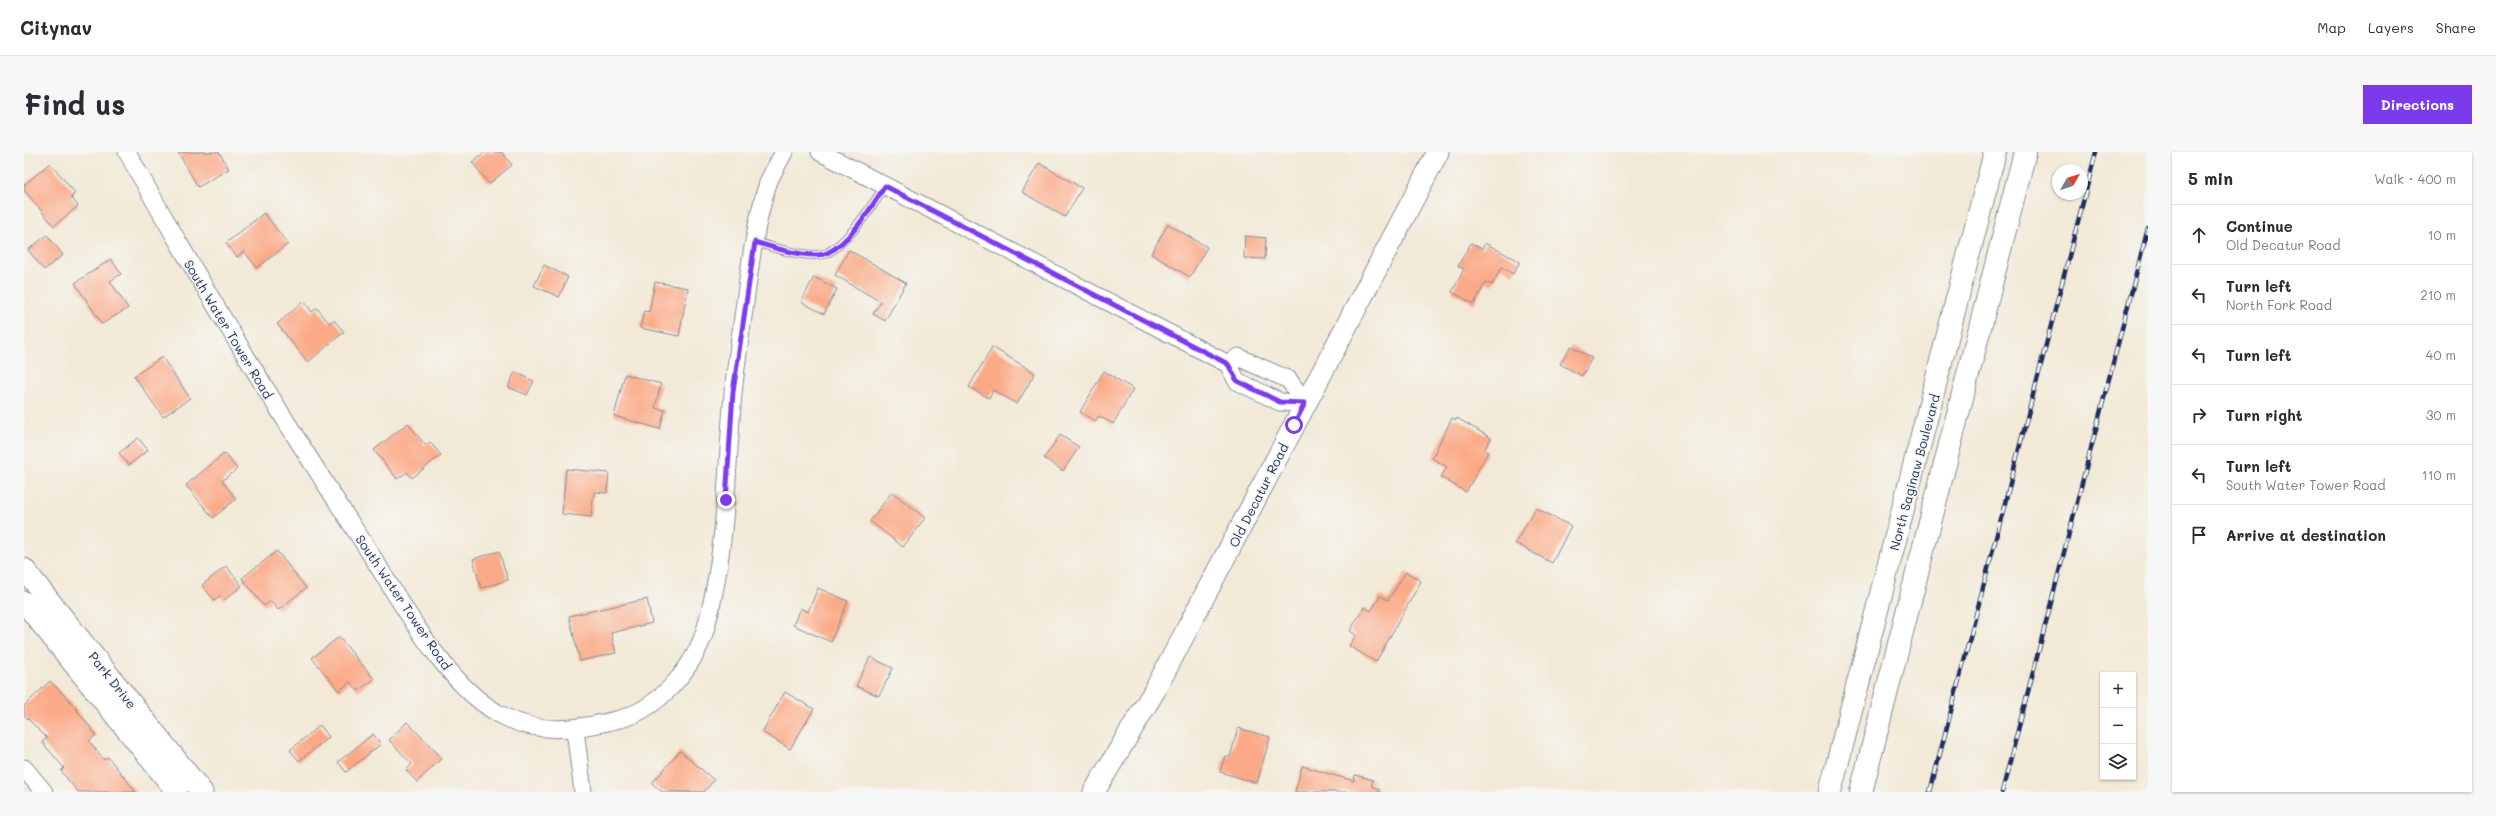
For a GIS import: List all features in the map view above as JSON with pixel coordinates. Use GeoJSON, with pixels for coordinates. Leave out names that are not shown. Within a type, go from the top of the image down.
{"type":"FeatureCollection","features":[{"type":"Feature","properties":{"kind":"main road","name":"North Saginaw Boulevard"},"geometry":{"type":"LineString","coordinates":[[1830,792],[1995,152]]}},
{"type":"Feature","properties":{"kind":"main road","name":"North Saginaw Boulevard"},"geometry":{"type":"LineString","coordinates":[[1861,792],[2025,152]]}},
{"type":"Feature","properties":{"kind":"street","name":"South Water Tower Road"},"geometry":{"type":"LineString","coordinates":[[127,152],[188,261],[268,394],[416,625],[452,674],[473,697],[503,716],[526,726],[575,730],[627,718],[666,692],[689,664],[705,632],[718,578],[733,392],[755,242],[768,182],[784,152]]}},
{"type":"Feature","properties":{"kind":"street"},"geometry":{"type":"LineString","coordinates":[[820,152],[1228,364],[1237,381],[1280,402],[1305,403]]}},
{"type":"Feature","properties":{"kind":"street","name":"Old Decatur Road"},"geometry":{"type":"LineString","coordinates":[[1094,792],[1155,690],[1259,497],[1305,403],[1438,152]]}},
{"type":"Feature","properties":{"kind":"street"},"geometry":{"type":"LineString","coordinates":[[1228,364],[1238,357],[1289,380],[1305,403]]}},
{"type":"Feature","properties":{"kind":"street","name":"Park Drive"},"geometry":{"type":"LineString","coordinates":[[24,569],[202,792]]}},
{"type":"Feature","properties":{"kind":"street","name":"Park Drive"},"geometry":{"type":"LineString","coordinates":[[24,602],[177,792]]}},
{"type":"Feature","properties":{"kind":"street"},"geometry":{"type":"LineString","coordinates":[[575,730],[584,792]]}},
{"type":"Feature","properties":{"kind":"street"},"geometry":{"type":"LineString","coordinates":[[24,768],[44,792]]}},
{"type":"Feature","properties":{"kind":"lane"},"geometry":{"type":"LineString","coordinates":[[755,242],[796,253],[826,253],[840,243],[867,214],[885,186]]}},
{"type":"Feature","properties":{"kind":"building"},"geometry":{"type":"Polygon","coordinates":[[[178,152],[219,152],[229,169],[198,187],[178,152]]]}},
{"type":"Feature","properties":{"kind":"building"},"geometry":{"type":"Polygon","coordinates":[[[485,152],[502,152],[512,165],[489,184],[472,162],[485,152]]]}},
{"type":"Feature","properties":{"kind":"building"},"geometry":{"type":"Polygon","coordinates":[[[50,163],[75,193],[71,197],[78,206],[54,226],[24,190],[24,185],[50,163]]]}},
{"type":"Feature","properties":{"kind":"building"},"geometry":{"type":"Polygon","coordinates":[[[1039,163],[1082,188],[1065,217],[1022,192],[1039,163]]]}},
{"type":"Feature","properties":{"kind":"building"},"geometry":{"type":"Polygon","coordinates":[[[264,213],[288,244],[257,268],[244,251],[237,257],[226,243],[264,213]]]}},
{"type":"Feature","properties":{"kind":"building"},"geometry":{"type":"Polygon","coordinates":[[[1168,224],[1207,247],[1190,277],[1151,254],[1168,224]]]}},
{"type":"Feature","properties":{"kind":"building"},"geometry":{"type":"Polygon","coordinates":[[[47,235],[63,255],[44,270],[28,250],[47,235]]]}},
{"type":"Feature","properties":{"kind":"building"},"geometry":{"type":"Polygon","coordinates":[[[1245,236],[1266,238],[1265,259],[1244,258],[1245,236]]]}},
{"type":"Feature","properties":{"kind":"building"},"geometry":{"type":"Polygon","coordinates":[[[1471,243],[1482,249],[1485,243],[1520,262],[1513,274],[1502,267],[1492,285],[1486,282],[1474,304],[1452,292],[1464,269],[1458,266],[1471,243]]]}},
{"type":"Feature","properties":{"kind":"building"},"geometry":{"type":"Polygon","coordinates":[[[849,250],[906,283],[885,321],[873,314],[881,302],[835,275],[849,250]]]}},
{"type":"Feature","properties":{"kind":"building"},"geometry":{"type":"Polygon","coordinates":[[[111,259],[121,274],[110,281],[128,308],[102,324],[75,283],[111,259]]]}},
{"type":"Feature","properties":{"kind":"building"},"geometry":{"type":"Polygon","coordinates":[[[544,265],[568,277],[559,297],[534,286],[544,265]]]}},
{"type":"Feature","properties":{"kind":"building"},"geometry":{"type":"Polygon","coordinates":[[[814,277],[837,289],[824,314],[801,302],[814,277]]]}},
{"type":"Feature","properties":{"kind":"building"},"geometry":{"type":"Polygon","coordinates":[[[655,282],[688,288],[679,336],[640,328],[644,311],[649,312],[655,282]]]}},
{"type":"Feature","properties":{"kind":"building"},"geometry":{"type":"Polygon","coordinates":[[[304,301],[312,312],[317,308],[329,323],[334,320],[344,332],[308,362],[277,324],[304,301]]]}},
{"type":"Feature","properties":{"kind":"building"},"geometry":{"type":"Polygon","coordinates":[[[1571,346],[1592,358],[1582,376],[1560,364],[1571,346]]]}},
{"type":"Feature","properties":{"kind":"building"},"geometry":{"type":"Polygon","coordinates":[[[992,347],[1035,373],[1017,404],[993,390],[989,398],[969,387],[992,347]]]}},
{"type":"Feature","properties":{"kind":"building"},"geometry":{"type":"Polygon","coordinates":[[[162,357],[190,398],[163,417],[134,376],[162,357]]]}},
{"type":"Feature","properties":{"kind":"building"},"geometry":{"type":"Polygon","coordinates":[[[1104,371],[1133,389],[1113,424],[1099,416],[1095,421],[1080,412],[1104,371]]]}},
{"type":"Feature","properties":{"kind":"building"},"geometry":{"type":"Polygon","coordinates":[[[515,372],[534,381],[527,395],[508,387],[515,372]]]}},
{"type":"Feature","properties":{"kind":"building"},"geometry":{"type":"Polygon","coordinates":[[[625,374],[661,384],[655,408],[665,410],[660,429],[614,416],[625,374]]]}},
{"type":"Feature","properties":{"kind":"building"},"geometry":{"type":"Polygon","coordinates":[[[1452,418],[1456,420],[1457,418],[1491,438],[1484,450],[1488,452],[1466,492],[1441,477],[1447,467],[1432,458],[1452,418]]]}},
{"type":"Feature","properties":{"kind":"building"},"geometry":{"type":"Polygon","coordinates":[[[408,423],[425,445],[430,442],[441,455],[412,478],[407,472],[397,479],[374,450],[408,423]]]}},
{"type":"Feature","properties":{"kind":"building"},"geometry":{"type":"Polygon","coordinates":[[[1060,435],[1079,447],[1063,471],[1044,458],[1060,435]]]}},
{"type":"Feature","properties":{"kind":"building"},"geometry":{"type":"Polygon","coordinates":[[[138,438],[148,450],[129,465],[119,453],[138,438]]]}},
{"type":"Feature","properties":{"kind":"building"},"geometry":{"type":"Polygon","coordinates":[[[225,453],[237,469],[222,481],[236,499],[213,518],[186,485],[225,453]]]}},
{"type":"Feature","properties":{"kind":"building"},"geometry":{"type":"Polygon","coordinates":[[[566,469],[609,473],[607,493],[594,492],[591,517],[562,514],[566,469]]]}},
{"type":"Feature","properties":{"kind":"building"},"geometry":{"type":"Polygon","coordinates":[[[892,492],[925,518],[903,547],[870,521],[892,492]]]}},
{"type":"Feature","properties":{"kind":"building"},"geometry":{"type":"Polygon","coordinates":[[[1536,508],[1571,526],[1552,563],[1515,543],[1536,508]]]}},
{"type":"Feature","properties":{"kind":"building"},"geometry":{"type":"Polygon","coordinates":[[[277,551],[306,588],[278,610],[271,601],[264,606],[242,578],[277,551]]]}},
{"type":"Feature","properties":{"kind":"building"},"geometry":{"type":"Polygon","coordinates":[[[499,551],[508,580],[481,588],[473,559],[499,551]]]}},
{"type":"Feature","properties":{"kind":"building"},"geometry":{"type":"Polygon","coordinates":[[[226,566],[242,586],[224,600],[220,596],[214,600],[202,585],[226,566]]]}},
{"type":"Feature","properties":{"kind":"building"},"geometry":{"type":"Polygon","coordinates":[[[1406,572],[1421,581],[1376,662],[1349,646],[1356,635],[1350,631],[1364,607],[1371,611],[1380,596],[1388,600],[1406,572]]]}},
{"type":"Feature","properties":{"kind":"building"},"geometry":{"type":"Polygon","coordinates":[[[818,588],[848,601],[831,642],[793,625],[800,608],[808,612],[818,588]]]}},
{"type":"Feature","properties":{"kind":"building"},"geometry":{"type":"Polygon","coordinates":[[[647,599],[652,623],[611,633],[616,653],[580,661],[569,616],[647,599]]]}},
{"type":"Feature","properties":{"kind":"building"},"geometry":{"type":"Polygon","coordinates":[[[339,637],[374,679],[358,691],[350,682],[339,691],[312,658],[339,637]]]}},
{"type":"Feature","properties":{"kind":"building"},"geometry":{"type":"Polygon","coordinates":[[[870,657],[893,668],[879,696],[856,686],[870,657]]]}},
{"type":"Feature","properties":{"kind":"building"},"geometry":{"type":"Polygon","coordinates":[[[50,681],[71,702],[96,735],[89,741],[104,760],[108,757],[136,792],[78,792],[61,771],[64,768],[42,742],[47,738],[24,715],[24,706],[50,681]]]}},
{"type":"Feature","properties":{"kind":"building"},"geometry":{"type":"Polygon","coordinates":[[[785,692],[814,709],[790,749],[762,732],[785,692]]]}},
{"type":"Feature","properties":{"kind":"building"},"geometry":{"type":"Polygon","coordinates":[[[407,722],[442,758],[417,782],[406,770],[412,764],[389,740],[407,722]]]}},
{"type":"Feature","properties":{"kind":"building"},"geometry":{"type":"Polygon","coordinates":[[[320,725],[329,737],[299,761],[290,750],[320,725]]]}},
{"type":"Feature","properties":{"kind":"building"},"geometry":{"type":"Polygon","coordinates":[[[1238,728],[1270,737],[1257,783],[1220,772],[1225,756],[1230,757],[1238,728]]]}},
{"type":"Feature","properties":{"kind":"building"},"geometry":{"type":"Polygon","coordinates":[[[373,734],[381,744],[346,772],[338,762],[373,734]]]}},
{"type":"Feature","properties":{"kind":"building"},"geometry":{"type":"Polygon","coordinates":[[[680,751],[714,780],[704,792],[662,792],[652,783],[680,751]]]}},
{"type":"Feature","properties":{"kind":"building"},"geometry":{"type":"Polygon","coordinates":[[[1302,766],[1354,781],[1355,775],[1373,780],[1371,786],[1379,789],[1379,792],[1295,792],[1302,766]]]}},
{"type":"Feature","properties":{"kind":"railway"},"geometry":{"type":"LineString","coordinates":[[1930,792],[2096,152]]}},
{"type":"Feature","properties":{"kind":"railway"},"geometry":{"type":"LineString","coordinates":[[2002,792],[2148,228]]}},
{"type":"Feature","properties":{"kind":"route"},"geometry":{"type":"LineString","coordinates":[[726,500],[733,392],[750,266],[755,242],[796,253],[826,253],[840,243],[867,214],[885,186],[1228,364],[1237,381],[1280,402],[1305,403],[1294,425]]}}]}
